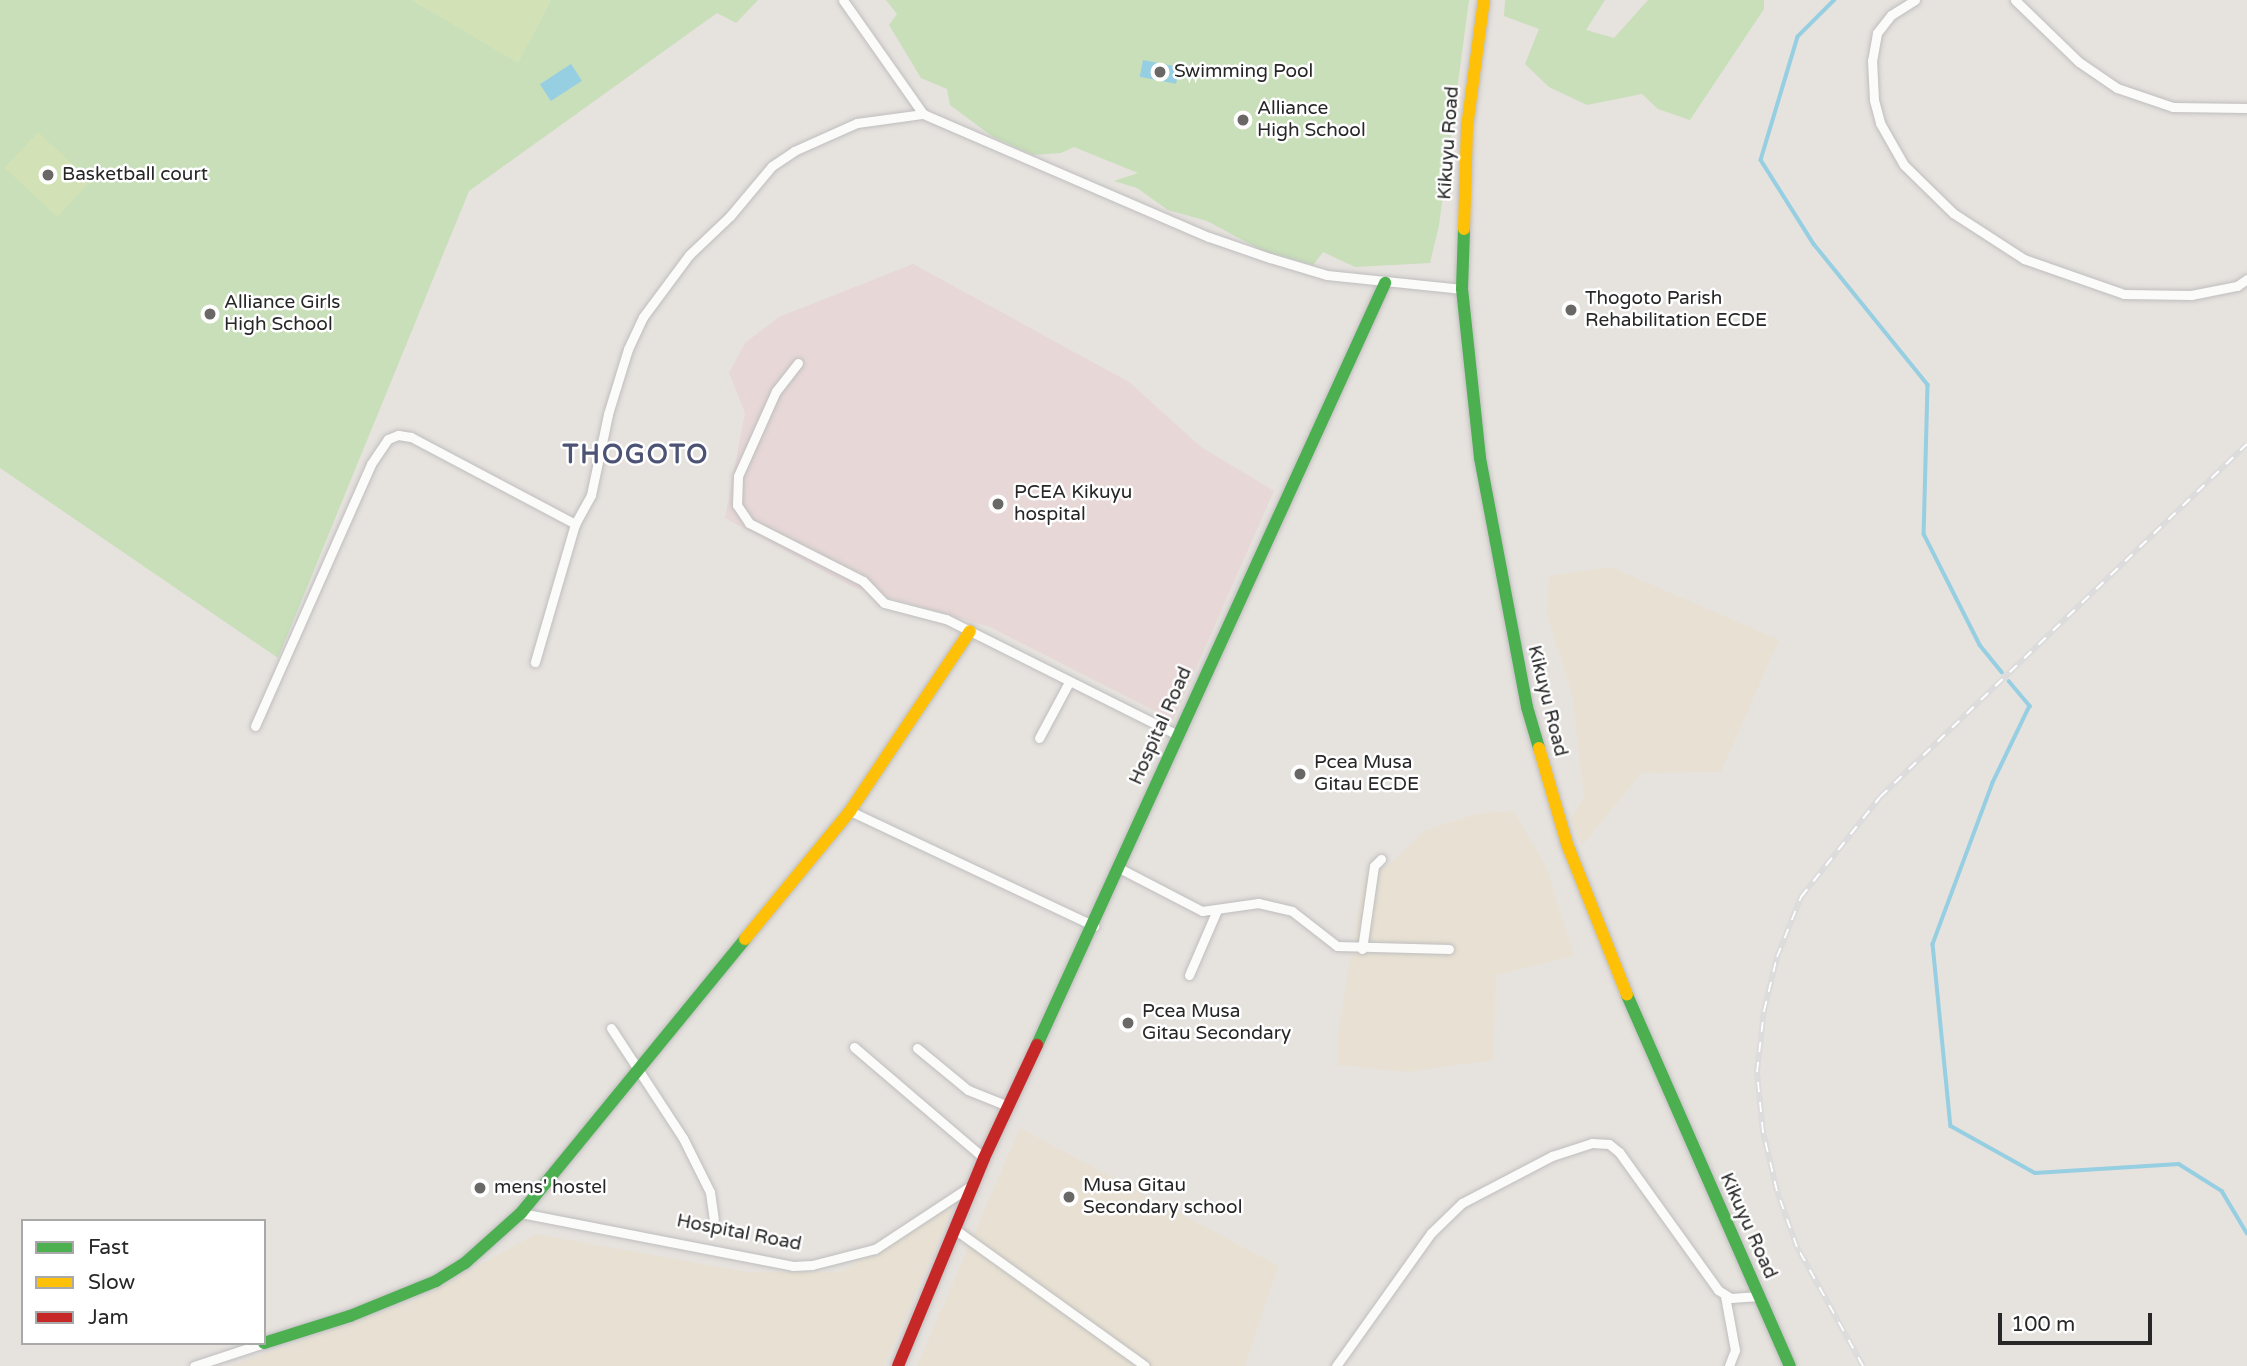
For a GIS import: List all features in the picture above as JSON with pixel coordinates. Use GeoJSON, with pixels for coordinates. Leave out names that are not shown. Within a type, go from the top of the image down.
{"type":"FeatureCollection","features":[{"type":"Feature","properties":{"kind":"street"},"geometry":{"type":"LineString","coordinates":[[844,0],[923,114]]}},
{"type":"Feature","properties":{"kind":"street","name":"Kikuyu Road"},"geometry":{"type":"LineString","coordinates":[[1484,0],[1467,127],[1462,289],[1480,458],[1500,581],[1544,771],[1605,944],[1790,1366]]}},
{"type":"Feature","properties":{"kind":"street"},"geometry":{"type":"LineString","coordinates":[[1915,0],[1891,15],[1877,33],[1872,60],[1874,100],[1880,123],[1904,165],[1953,213],[2024,259],[2124,294],[2191,295],[2237,286],[2247,279]]}},
{"type":"Feature","properties":{"kind":"street"},"geometry":{"type":"LineString","coordinates":[[2015,0],[2079,62],[2117,88],[2173,107],[2247,108]]}},
{"type":"Feature","properties":{"kind":"street"},"geometry":{"type":"LineString","coordinates":[[535,662],[575,524],[591,495],[607,414],[628,349],[643,317],[689,254],[730,216],[772,166],[794,151],[857,123],[923,114],[1209,237],[1327,275],[1462,289]]}},
{"type":"Feature","properties":{"kind":"street","name":"Hospital Road"},"geometry":{"type":"LineString","coordinates":[[898,1366],[984,1158],[1121,869],[1178,735],[1385,283]]}},
{"type":"Feature","properties":{"kind":"street"},"geometry":{"type":"LineString","coordinates":[[799,363],[776,391],[738,476],[737,505],[741,516],[786,546],[863,581],[884,603],[928,613],[970,631],[1178,735]]}},
{"type":"Feature","properties":{"kind":"street"},"geometry":{"type":"LineString","coordinates":[[254,726],[371,464],[388,439],[411,437],[575,524]]}},
{"type":"Feature","properties":{"kind":"street"},"geometry":{"type":"LineString","coordinates":[[266,1342],[350,1316],[436,1281],[465,1263],[521,1213],[850,811],[970,631]]}},
{"type":"Feature","properties":{"kind":"street"},"geometry":{"type":"LineString","coordinates":[[1039,738],[1069,682]]}},
{"type":"Feature","properties":{"kind":"street"},"geometry":{"type":"LineString","coordinates":[[850,811],[1094,926]]}},
{"type":"Feature","properties":{"kind":"street"},"geometry":{"type":"LineString","coordinates":[[1362,949],[1374,866],[1381,859]]}},
{"type":"Feature","properties":{"kind":"street"},"geometry":{"type":"LineString","coordinates":[[1121,869],[1189,906],[1217,910],[1258,903],[1292,911],[1329,942],[1362,949],[1449,948]]}},
{"type":"Feature","properties":{"kind":"street"},"geometry":{"type":"LineString","coordinates":[[1189,975],[1217,910]]}},
{"type":"Feature","properties":{"kind":"street"},"geometry":{"type":"LineString","coordinates":[[611,1028],[684,1138],[710,1192],[714,1219]]}},
{"type":"Feature","properties":{"kind":"street"},"geometry":{"type":"LineString","coordinates":[[854,1047],[984,1158]]}},
{"type":"Feature","properties":{"kind":"street"},"geometry":{"type":"LineString","coordinates":[[917,1048],[968,1090],[1008,1106]]}},
{"type":"Feature","properties":{"kind":"street"},"geometry":{"type":"LineString","coordinates":[[1336,1366],[1431,1233],[1462,1203],[1552,1156],[1592,1143],[1609,1144],[1619,1152],[1725,1296],[1735,1350],[1729,1366]]}},
{"type":"Feature","properties":{"kind":"street","name":"Hospital Road"},"geometry":{"type":"LineString","coordinates":[[521,1213],[793,1266],[812,1265],[875,1249],[972,1185]]}},
{"type":"Feature","properties":{"kind":"street"},"geometry":{"type":"LineString","coordinates":[[953,1228],[1145,1366]]}},
{"type":"Feature","properties":{"kind":"street"},"geometry":{"type":"LineString","coordinates":[[1725,1296],[1759,1296]]}},
{"type":"Feature","properties":{"kind":"street"},"geometry":{"type":"LineString","coordinates":[[194,1366],[258,1345]]}},
{"type":"Feature","properties":{"kind":"shaded area","name":"PCEA Kikuyu hospital"},"geometry":{"type":"Polygon","coordinates":[[[913,264],[1129,382],[1201,447],[1274,491],[1173,720],[990,627],[853,587],[725,518],[745,413],[729,373],[745,343],[779,317],[913,264]]]}},
{"type":"Feature","properties":{"kind":"shaded area"},"geometry":{"type":"Polygon","coordinates":[[[1611,567],[1779,640],[1721,772],[1641,773],[1582,846],[1570,820],[1584,796],[1572,695],[1547,615],[1549,576],[1611,567]]]}},
{"type":"Feature","properties":{"kind":"shaded area"},"geometry":{"type":"Polygon","coordinates":[[[1514,811],[1547,869],[1574,956],[1496,975],[1493,1060],[1407,1072],[1338,1065],[1337,1040],[1365,873],[1389,865],[1424,831],[1479,813],[1514,811]]]}},
{"type":"Feature","properties":{"kind":"shaded area","name":"Musa Gitau Secondary school"},"geometry":{"type":"Polygon","coordinates":[[[1020,1128],[1278,1266],[1245,1366],[917,1366],[1020,1128]]]}},
{"type":"Feature","properties":{"kind":"shaded area"},"geometry":{"type":"Polygon","coordinates":[[[955,1204],[884,1366],[231,1366],[413,1301],[536,1234],[747,1272],[841,1272],[955,1204]]]}},
{"type":"Feature","properties":{"kind":"green space","name":"Alliance Girls High School"},"geometry":{"type":"Polygon","coordinates":[[[0,0],[412,0],[518,62],[551,0],[758,0],[736,23],[717,13],[469,191],[278,658],[0,468],[0,0]]]}},
{"type":"Feature","properties":{"kind":"green space"},"geometry":{"type":"Polygon","coordinates":[[[412,0],[551,0],[518,63],[412,0]]]}},
{"type":"Feature","properties":{"kind":"green space","name":"Alliance High School"},"geometry":{"type":"Polygon","coordinates":[[[886,0],[1469,0],[1439,225],[1430,263],[1355,267],[1323,252],[1313,265],[1263,251],[1207,221],[1168,210],[1137,188],[1114,181],[1138,173],[1074,147],[1061,153],[1033,155],[993,137],[950,105],[947,89],[921,78],[889,25],[897,14],[886,0]]]}},
{"type":"Feature","properties":{"kind":"green space"},"geometry":{"type":"Polygon","coordinates":[[[1505,0],[1605,0],[1586,30],[1614,38],[1648,0],[1764,0],[1764,9],[1690,120],[1658,109],[1642,94],[1587,105],[1549,87],[1525,64],[1539,29],[1504,16],[1505,0]]]}},
{"type":"Feature","properties":{"kind":"green space","name":"Basketball court"},"geometry":{"type":"Polygon","coordinates":[[[38,132],[91,181],[57,217],[5,168],[38,132]]]}},
{"type":"Feature","properties":{"kind":"water","name":"Swimming Pool"},"geometry":{"type":"Polygon","coordinates":[[[1143,60],[1179,67],[1176,84],[1140,77],[1143,60]]]}},
{"type":"Feature","properties":{"kind":"water"},"geometry":{"type":"Polygon","coordinates":[[[571,64],[582,81],[551,101],[540,84],[571,64]]]}},
{"type":"Feature","properties":{"kind":"waterway"},"geometry":{"type":"LineString","coordinates":[[1835,0],[1798,37],[1761,160],[1814,244],[1928,385],[1924,534],[1980,645],[2002,672]]}},
{"type":"Feature","properties":{"kind":"waterway"},"geometry":{"type":"LineString","coordinates":[[2009,681],[2030,706],[1993,783],[1933,944],[1951,1126],[2035,1173],[2179,1164],[2222,1191],[2247,1233]]}},
{"type":"Feature","properties":{"kind":"railway"},"geometry":{"type":"LineString","coordinates":[[1863,1366],[1797,1247],[1777,1191],[1763,1132],[1757,1072],[1764,1011],[1777,957],[1801,897],[1880,797],[2247,444]]}},
{"type":"Feature","properties":{"kind":"traffic: fast"},"geometry":{"type":"LineString","coordinates":[[1464,229],[1462,289],[1480,458],[1527,707],[1539,748]]}},
{"type":"Feature","properties":{"kind":"traffic: fast"},"geometry":{"type":"LineString","coordinates":[[1037,1045],[1385,283]]}},
{"type":"Feature","properties":{"kind":"traffic: fast"},"geometry":{"type":"LineString","coordinates":[[266,1342],[350,1316],[436,1281],[465,1263],[521,1213],[745,939]]}},
{"type":"Feature","properties":{"kind":"traffic: fast"},"geometry":{"type":"LineString","coordinates":[[1627,995],[1790,1366]]}},
{"type":"Feature","properties":{"kind":"traffic: slow"},"geometry":{"type":"LineString","coordinates":[[1464,229],[1467,127],[1484,0]]}},
{"type":"Feature","properties":{"kind":"traffic: slow"},"geometry":{"type":"LineString","coordinates":[[745,939],[850,811],[970,631]]}},
{"type":"Feature","properties":{"kind":"traffic: slow"},"geometry":{"type":"LineString","coordinates":[[1539,748],[1567,844],[1627,995]]}},
{"type":"Feature","properties":{"kind":"traffic: jam"},"geometry":{"type":"LineString","coordinates":[[898,1366],[984,1158],[1037,1045]]}},
{"type":"Feature","properties":{"kind":"place","name":"Swimming Pool"},"geometry":{"type":"Point","coordinates":[1160,72]}},
{"type":"Feature","properties":{"kind":"place","name":"Alliance High School"},"geometry":{"type":"Point","coordinates":[1243,120]}},
{"type":"Feature","properties":{"kind":"place","name":"Basketball court"},"geometry":{"type":"Point","coordinates":[48,175]}},
{"type":"Feature","properties":{"kind":"place","name":"Thogoto Parish Rehabilitation ECDE"},"geometry":{"type":"Point","coordinates":[1571,310]}},
{"type":"Feature","properties":{"kind":"place","name":"Alliance Girls High School"},"geometry":{"type":"Point","coordinates":[210,314]}},
{"type":"Feature","properties":{"kind":"place","name":"PCEA Kikuyu hospital"},"geometry":{"type":"Point","coordinates":[998,504]}},
{"type":"Feature","properties":{"kind":"place","name":"Pcea Musa Gitau ECDE"},"geometry":{"type":"Point","coordinates":[1300,774]}},
{"type":"Feature","properties":{"kind":"place","name":"Pcea Musa Gitau Secondary"},"geometry":{"type":"Point","coordinates":[1128,1023]}},
{"type":"Feature","properties":{"kind":"place","name":"mens' hostel"},"geometry":{"type":"Point","coordinates":[480,1188]}},
{"type":"Feature","properties":{"kind":"place","name":"Musa Gitau Secondary school"},"geometry":{"type":"Point","coordinates":[1069,1197]}},
{"type":"Feature","properties":{"kind":"district","name":"THOGOTO"},"geometry":{"type":"Point","coordinates":[636,455]}}]}
